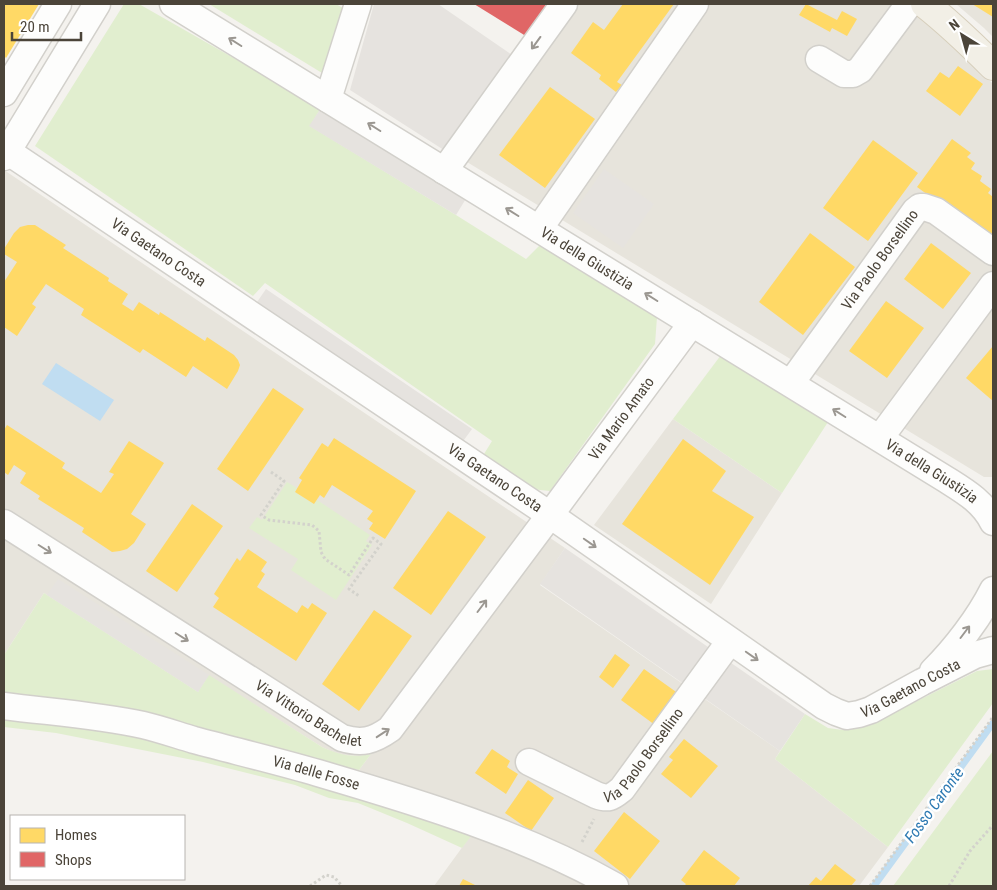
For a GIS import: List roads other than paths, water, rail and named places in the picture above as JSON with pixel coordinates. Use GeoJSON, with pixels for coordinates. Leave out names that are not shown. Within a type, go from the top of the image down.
{"type":"FeatureCollection","features":[{"type":"Feature","properties":{"kind":"main road"},"geometry":{"type":"LineString","coordinates":[[925,4],[966,39],[993,66]]}},
{"type":"Feature","properties":{"kind":"street"},"geometry":{"type":"LineString","coordinates":[[4,93],[58,4]]}},
{"type":"Feature","properties":{"kind":"street"},"geometry":{"type":"LineString","coordinates":[[5,152],[97,4]]}},
{"type":"Feature","properties":{"kind":"street","name":"Via della Giustizia"},"geometry":{"type":"LineString","coordinates":[[173,4],[880,438],[973,497],[982,504],[993,522]]}},
{"type":"Feature","properties":{"kind":"street"},"geometry":{"type":"LineString","coordinates":[[328,99],[358,4]]}},
{"type":"Feature","properties":{"kind":"street"},"geometry":{"type":"LineString","coordinates":[[444,170],[564,4]]}},
{"type":"Feature","properties":{"kind":"street"},"geometry":{"type":"LineString","coordinates":[[539,229],[695,4]]}},
{"type":"Feature","properties":{"kind":"street"},"geometry":{"type":"LineString","coordinates":[[819,59],[844,74],[853,74],[860,70],[909,4]]}},
{"type":"Feature","properties":{"kind":"street","name":"Via Gaetano Costa"},"geometry":{"type":"LineString","coordinates":[[5,152],[550,516],[824,706],[847,716],[859,714],[871,710],[975,655],[993,650]]}},
{"type":"Feature","properties":{"kind":"street","name":"Via Paolo Borsellino"},"geometry":{"type":"LineString","coordinates":[[790,383],[918,209],[924,207],[936,212],[993,252]]}},
{"type":"Feature","properties":{"kind":"street"},"geometry":{"type":"LineString","coordinates":[[880,438],[993,285]]}},
{"type":"Feature","properties":{"kind":"street","name":"Via Mario Amato"},"geometry":{"type":"LineString","coordinates":[[550,516],[692,323]]}},
{"type":"Feature","properties":{"kind":"street","name":"Via Vittorio Bachelet"},"geometry":{"type":"LineString","coordinates":[[4,523],[342,738],[353,741],[365,741],[377,738],[390,729],[550,516]]}},
{"type":"Feature","properties":{"kind":"street"},"geometry":{"type":"LineString","coordinates":[[922,682],[952,649],[980,612],[993,590]]}},
{"type":"Feature","properties":{"kind":"street","name":"Via Paolo Borsellino"},"geometry":{"type":"LineString","coordinates":[[529,762],[604,798],[614,796],[622,789],[730,641]]}},
{"type":"Feature","properties":{"kind":"street","name":"Via delle Fosse"},"geometry":{"type":"LineString","coordinates":[[4,706],[89,715],[144,725],[280,762],[400,798],[487,827],[572,863],[615,886]]}},
{"type":"Feature","properties":{"kind":"water"},"geometry":{"type":"Polygon","coordinates":[[[56,363],[114,400],[100,421],[42,384],[56,363]]]}},
{"type":"Feature","properties":{"kind":"waterway","name":"Fosso Caronte"},"geometry":{"type":"LineString","coordinates":[[874,886],[993,723]]}}]}
